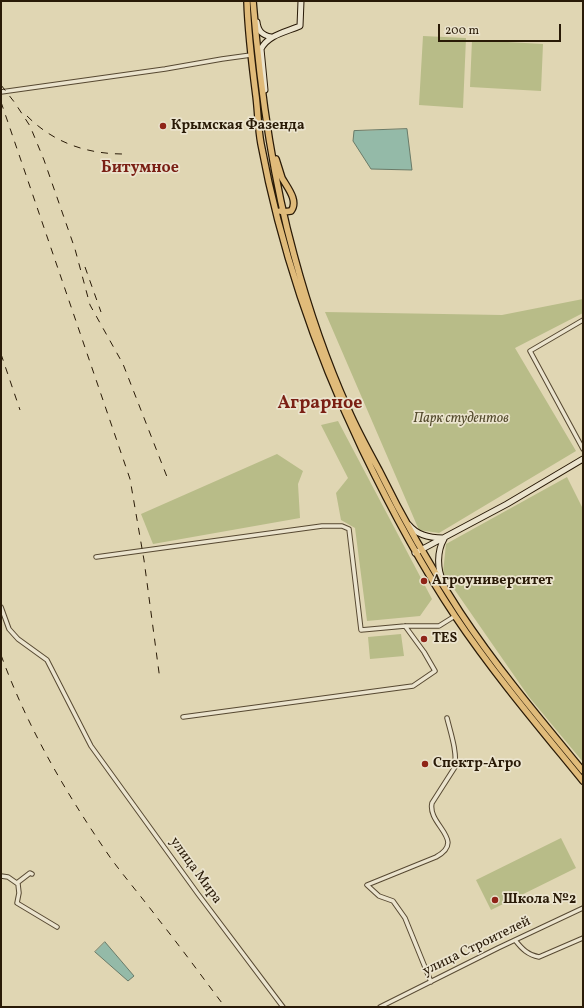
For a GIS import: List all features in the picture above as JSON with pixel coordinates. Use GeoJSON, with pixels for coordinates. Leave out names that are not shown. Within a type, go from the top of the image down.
{"type":"FeatureCollection","features":[{"type":"Feature","properties":{"kind":"main road"},"geometry":{"type":"LineString","coordinates":[[246,1],[260,141],[274,206],[306,316],[328,373],[385,497],[415,553],[455,616],[515,699],[583,781]]}},
{"type":"Feature","properties":{"kind":"main road"},"geometry":{"type":"LineString","coordinates":[[254,1],[269,140],[283,212],[312,315],[348,409],[421,550],[447,592],[495,662],[583,771]]}},
{"type":"Feature","properties":{"kind":"main road"},"geometry":{"type":"LineString","coordinates":[[269,140],[294,203],[292,209],[288,212],[283,212],[274,206]]}},
{"type":"Feature","properties":{"kind":"street"},"geometry":{"type":"LineString","coordinates":[[254,1],[258,27],[263,34],[271,37]]}},
{"type":"Feature","properties":{"kind":"street"},"geometry":{"type":"LineString","coordinates":[[265,109],[261,50],[271,37],[300,26],[301,1]]}},
{"type":"Feature","properties":{"kind":"street"},"geometry":{"type":"LineString","coordinates":[[1,92],[165,69],[222,58],[251,55]]}},
{"type":"Feature","properties":{"kind":"street"},"geometry":{"type":"LineString","coordinates":[[583,320],[530,351],[583,449]]}},
{"type":"Feature","properties":{"kind":"street"},"geometry":{"type":"LineString","coordinates":[[415,553],[583,459]]}},
{"type":"Feature","properties":{"kind":"street"},"geometry":{"type":"LineString","coordinates":[[404,518],[418,533],[433,538],[444,538]]}},
{"type":"Feature","properties":{"kind":"street"},"geometry":{"type":"LineString","coordinates":[[96,557],[322,526],[342,526],[349,529],[361,630],[405,626],[439,626],[455,616]]}},
{"type":"Feature","properties":{"kind":"street"},"geometry":{"type":"LineString","coordinates":[[444,538],[440,552],[439,569],[447,592]]}},
{"type":"Feature","properties":{"kind":"street","name":"улица Мира"},"geometry":{"type":"LineString","coordinates":[[1,607],[9,629],[18,639],[47,660],[91,746],[198,894],[283,1007]]}},
{"type":"Feature","properties":{"kind":"street"},"geometry":{"type":"LineString","coordinates":[[184,717],[413,686],[435,671],[424,652],[405,626]]}},
{"type":"Feature","properties":{"kind":"street"},"geometry":{"type":"LineString","coordinates":[[431,982],[405,918],[393,901],[379,896],[367,885],[436,857],[448,849],[449,840],[431,808],[432,803],[455,767],[456,763],[447,718]]}},
{"type":"Feature","properties":{"kind":"street"},"geometry":{"type":"LineString","coordinates":[[17,883],[30,873],[32,874]]}},
{"type":"Feature","properties":{"kind":"street"},"geometry":{"type":"LineString","coordinates":[[1,876],[8,877],[17,883],[19,893],[17,903],[57,928]]}},
{"type":"Feature","properties":{"kind":"street","name":"улица Строителей"},"geometry":{"type":"LineString","coordinates":[[380,1007],[583,908]]}},
{"type":"Feature","properties":{"kind":"street"},"geometry":{"type":"LineString","coordinates":[[515,940],[521,948],[531,955],[539,957],[583,938]]}},
{"type":"Feature","properties":{"kind":"green space"},"geometry":{"type":"Polygon","coordinates":[[[423,36],[466,38],[463,108],[419,105],[423,36]]]}},
{"type":"Feature","properties":{"kind":"green space"},"geometry":{"type":"Polygon","coordinates":[[[472,40],[543,44],[541,91],[470,87],[472,40]]]}},
{"type":"Feature","properties":{"kind":"green space","name":"Парк студентов"},"geometry":{"type":"Polygon","coordinates":[[[583,299],[583,313],[515,348],[576,451],[439,533],[419,530],[325,312],[502,315],[583,299]]]}},
{"type":"Feature","properties":{"kind":"green space"},"geometry":{"type":"Polygon","coordinates":[[[338,421],[432,599],[420,616],[367,621],[355,528],[341,520],[336,493],[348,478],[321,425],[338,421]]]}},
{"type":"Feature","properties":{"kind":"green space"},"geometry":{"type":"Polygon","coordinates":[[[277,454],[303,471],[298,484],[300,518],[153,544],[141,514],[277,454]]]}},
{"type":"Feature","properties":{"kind":"green space"},"geometry":{"type":"Polygon","coordinates":[[[567,477],[583,509],[583,762],[529,697],[443,573],[446,544],[567,477]]]}},
{"type":"Feature","properties":{"kind":"green space"},"geometry":{"type":"Polygon","coordinates":[[[401,634],[404,656],[370,659],[368,637],[401,634]]]}},
{"type":"Feature","properties":{"kind":"green space"},"geometry":{"type":"Polygon","coordinates":[[[561,838],[576,868],[491,910],[476,880],[561,838]]]}},
{"type":"Feature","properties":{"kind":"shaded area"},"geometry":{"type":"Polygon","coordinates":[[[407,129],[412,170],[371,169],[353,141],[354,131],[407,129]]]}},
{"type":"Feature","properties":{"kind":"shaded area"},"geometry":{"type":"Polygon","coordinates":[[[105,942],[134,976],[128,981],[95,952],[105,942]]]}},
{"type":"Feature","properties":{"kind":"railway"},"geometry":{"type":"LineString","coordinates":[[1,85],[30,126],[44,160],[75,249],[90,305],[123,364],[169,482]]}},
{"type":"Feature","properties":{"kind":"railway"},"geometry":{"type":"LineString","coordinates":[[1,102],[130,479],[144,560],[160,680]]}},
{"type":"Feature","properties":{"kind":"railway"},"geometry":{"type":"LineString","coordinates":[[27,116],[48,133],[72,145],[97,152],[124,154]]}},
{"type":"Feature","properties":{"kind":"railway"},"geometry":{"type":"LineString","coordinates":[[85,267],[101,312]]}},
{"type":"Feature","properties":{"kind":"railway"},"geometry":{"type":"LineString","coordinates":[[1,354],[20,410]]}},
{"type":"Feature","properties":{"kind":"railway"},"geometry":{"type":"LineString","coordinates":[[1,655],[23,709],[50,761],[79,811],[112,860],[225,1007]]}},
{"type":"Feature","properties":{"kind":"place","name":"Крымская Фазенда"},"geometry":{"type":"Point","coordinates":[163,126]}},
{"type":"Feature","properties":{"kind":"place","name":"Агроуниверситет"},"geometry":{"type":"Point","coordinates":[424,581]}},
{"type":"Feature","properties":{"kind":"place","name":"TES"},"geometry":{"type":"Point","coordinates":[424,639]}},
{"type":"Feature","properties":{"kind":"place","name":"Спектр-Агро"},"geometry":{"type":"Point","coordinates":[425,764]}},
{"type":"Feature","properties":{"kind":"place","name":"Школа №2"},"geometry":{"type":"Point","coordinates":[495,900]}},
{"type":"Feature","properties":{"kind":"district","name":"Битумное"},"geometry":{"type":"Point","coordinates":[140,169]}},
{"type":"Feature","properties":{"kind":"district","name":"Аграрное"},"geometry":{"type":"Point","coordinates":[320,405]}}]}
